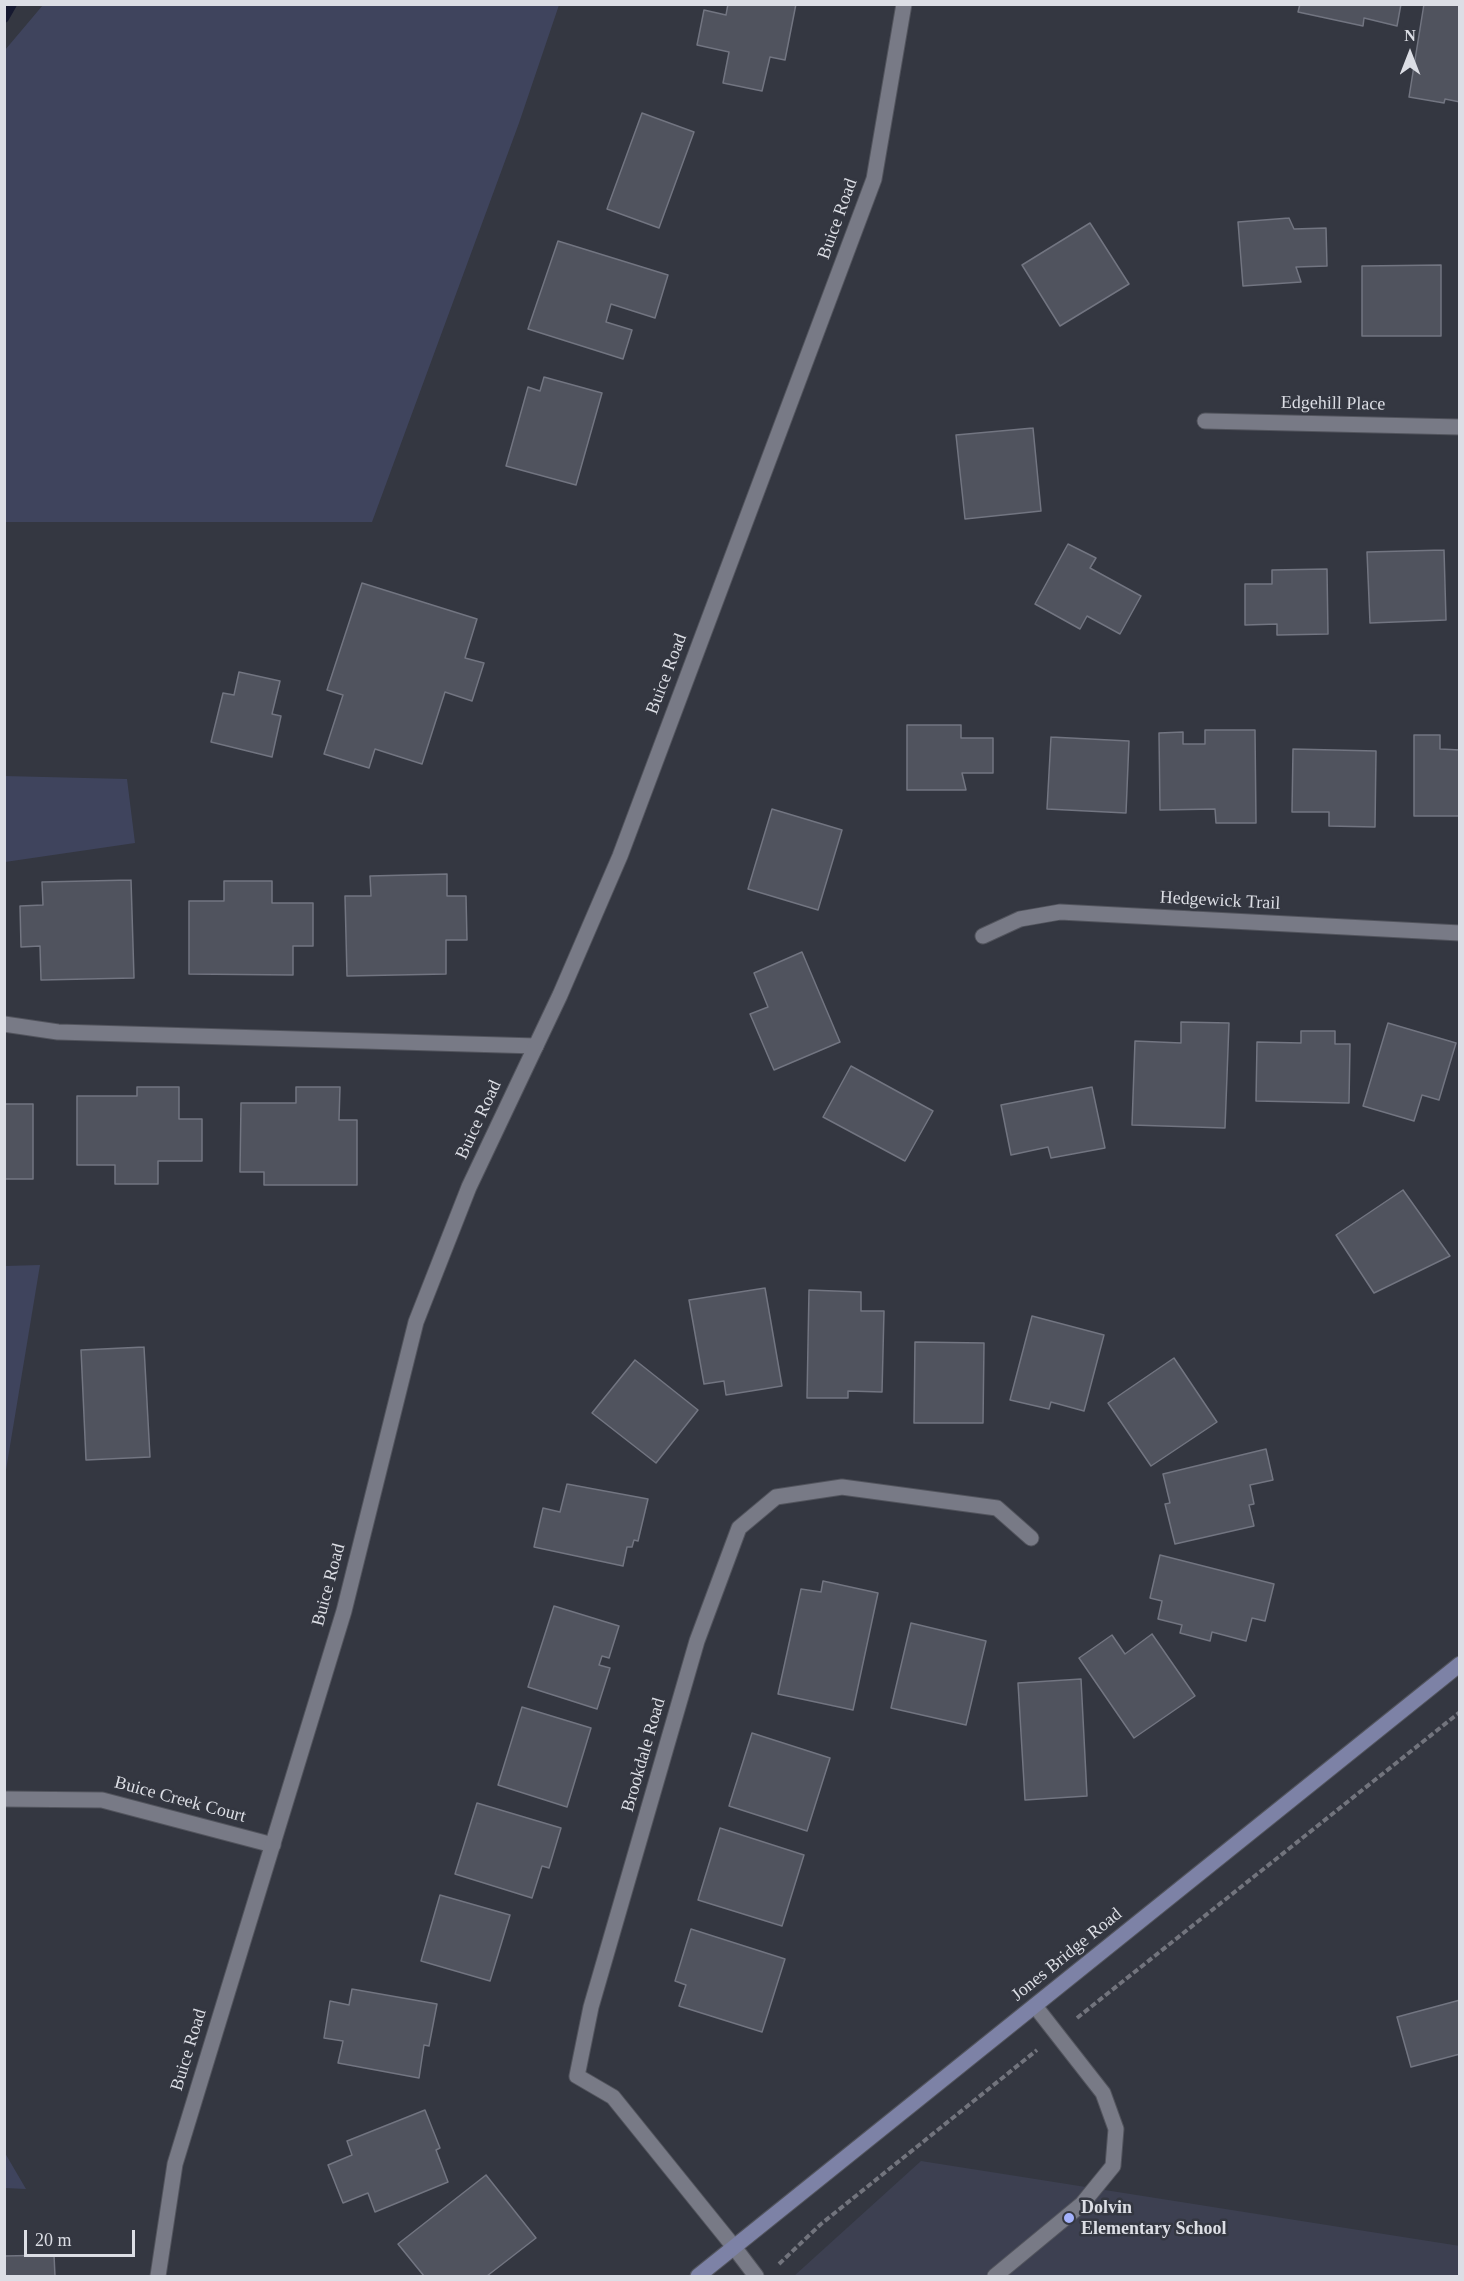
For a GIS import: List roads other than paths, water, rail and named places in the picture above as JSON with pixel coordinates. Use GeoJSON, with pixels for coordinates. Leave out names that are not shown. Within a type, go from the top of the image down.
{"type":"FeatureCollection","features":[{"type":"Feature","properties":{"kind":"main road","name":"Jones Bridge Road"},"geometry":{"type":"LineString","coordinates":[[698,2277],[1460,1664]]}},
{"type":"Feature","properties":{"kind":"street","name":"Buice Road"},"geometry":{"type":"LineString","coordinates":[[158,2277],[175,2164],[344,1611],[416,1322],[469,1187],[536,1046],[620,856],[874,179],[904,4]]}},
{"type":"Feature","properties":{"kind":"street","name":"Edgehill Place"},"geometry":{"type":"LineString","coordinates":[[1205,421],[1460,427]]}},
{"type":"Feature","properties":{"kind":"street","name":"Hedgewick Trail"},"geometry":{"type":"LineString","coordinates":[[983,936],[1020,918],[1060,912],[1460,933]]}},
{"type":"Feature","properties":{"kind":"street"},"geometry":{"type":"LineString","coordinates":[[4,1024],[58,1032],[536,1046]]}},
{"type":"Feature","properties":{"kind":"street","name":"Brookdale Road"},"geometry":{"type":"LineString","coordinates":[[734,2247],[613,2097],[577,2076],[591,2007],[697,1641],[739,1528],[776,1497],[842,1487],[997,1508],[1031,1538]]}},
{"type":"Feature","properties":{"kind":"street","name":"Buice Creek Court"},"geometry":{"type":"LineString","coordinates":[[4,1799],[102,1800],[273,1845]]}},
{"type":"Feature","properties":{"kind":"street"},"geometry":{"type":"LineString","coordinates":[[994,2277],[1082,2204],[1113,2166],[1116,2129],[1103,2093],[1059,2033],[1035,2006]]}},
{"type":"Feature","properties":{"kind":"street"},"geometry":{"type":"LineString","coordinates":[[734,2247],[756,2277]]}},
{"type":"Feature","properties":{"kind":"waterway"},"geometry":{"type":"LineString","coordinates":[[4,18],[12,4]]}},
{"type":"Feature","properties":{"kind":"place","name":"Dolvin Elementary School"},"geometry":{"type":"Point","coordinates":[1069,2218]}}]}
